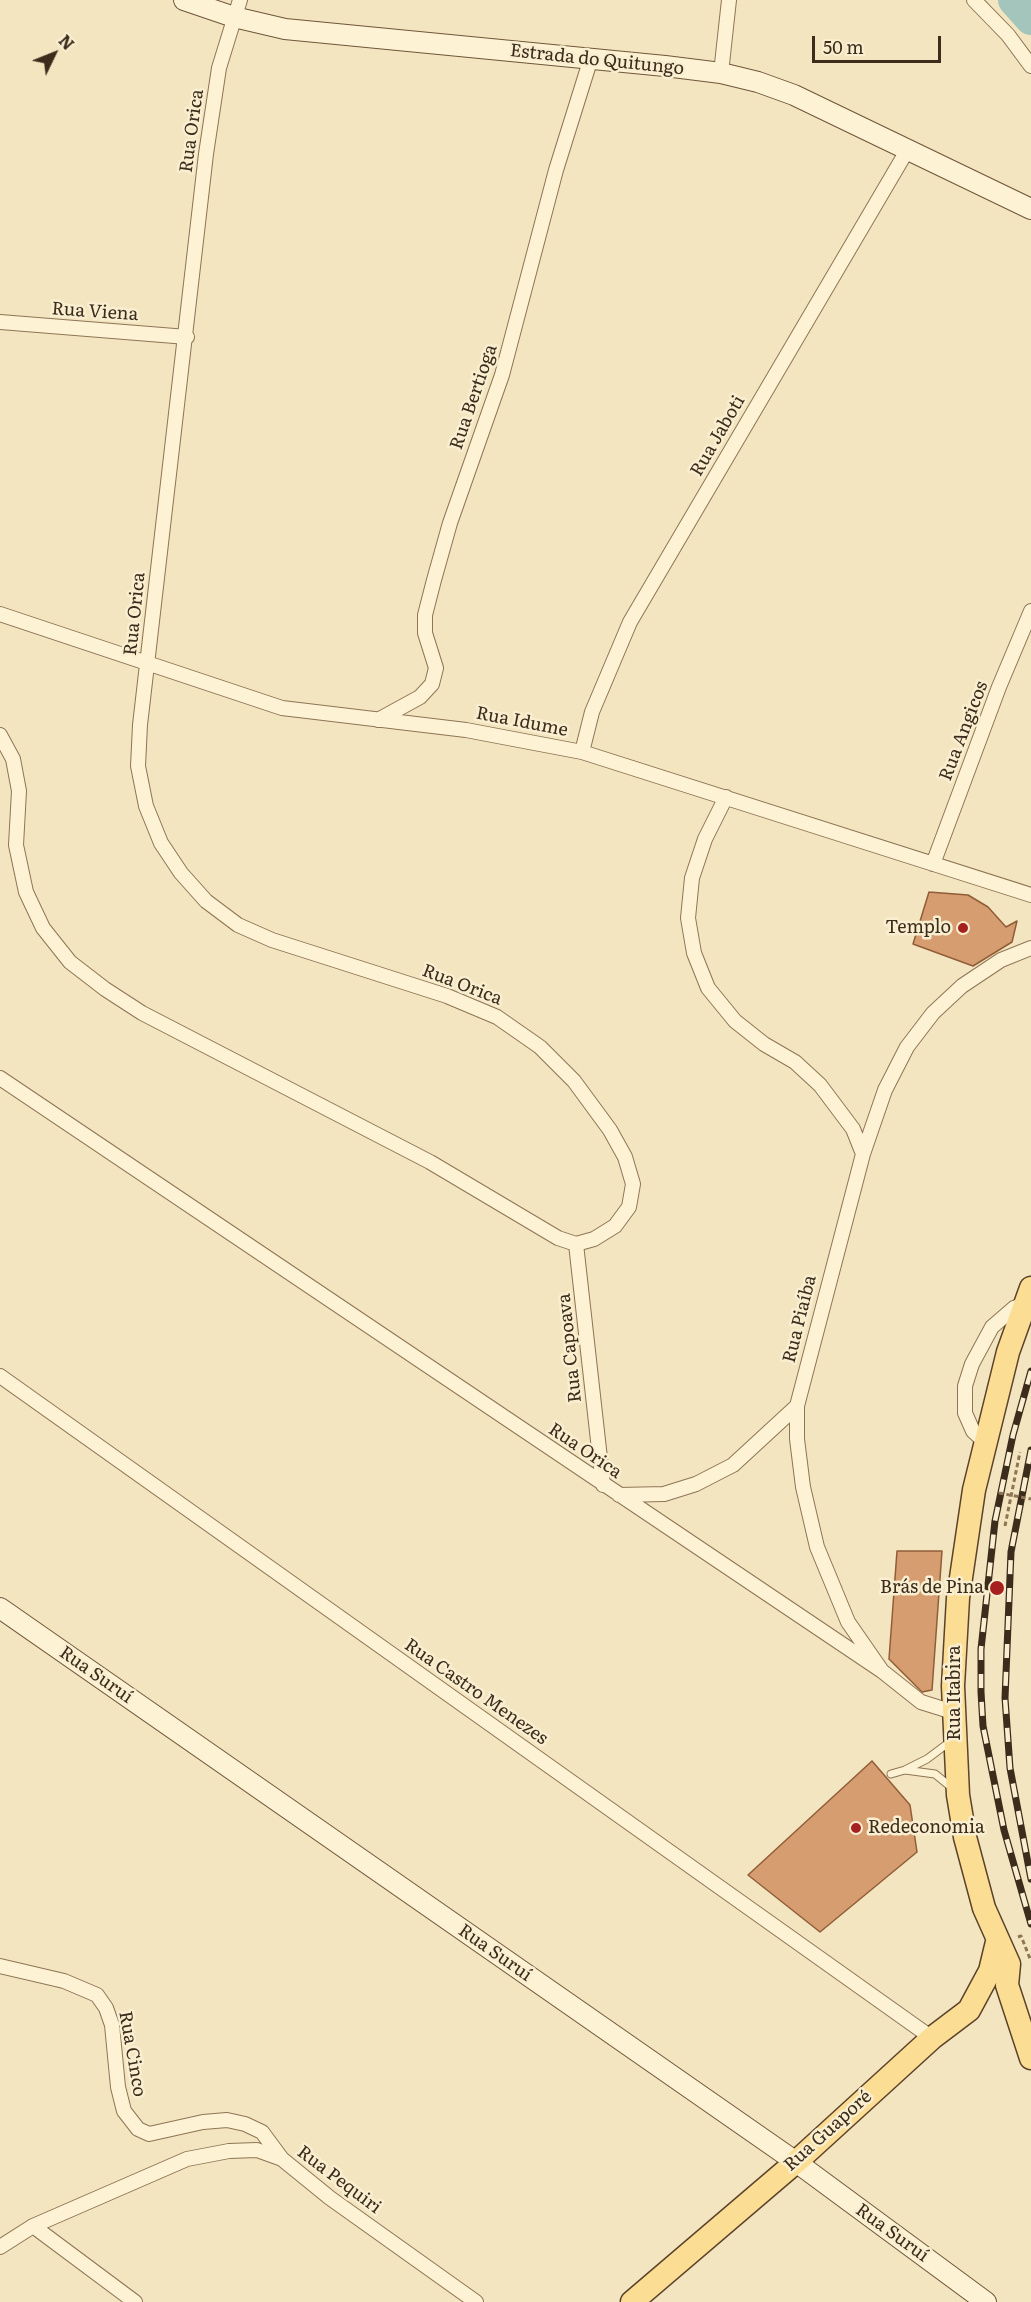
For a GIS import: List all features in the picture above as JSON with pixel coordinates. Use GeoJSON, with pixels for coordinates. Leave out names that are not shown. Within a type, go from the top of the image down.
{"type":"FeatureCollection","features":[{"type":"Feature","properties":{"kind":"main road","name":"Rua Itabira"},"geometry":{"type":"LineString","coordinates":[[1028,1296],[1008,1352],[971,1509],[958,1598],[953,1712],[958,1795],[974,1879],[997,1942],[1009,1964],[1007,1985],[1031,2058]]}},
{"type":"Feature","properties":{"kind":"main road","name":"Rua Guaporé"},"geometry":{"type":"LineString","coordinates":[[632,2302],[796,2162],[932,2038],[969,2010],[990,1971],[997,1942]]}},
{"type":"Feature","properties":{"kind":"main road"},"geometry":{"type":"LineString","coordinates":[[969,2010],[998,2004],[1014,2009],[1017,2014]]}},
{"type":"Feature","properties":{"kind":"street","name":"Estrada do Quitungo"},"geometry":{"type":"LineString","coordinates":[[184,0],[237,8],[285,29],[342,37],[591,58],[721,74],[794,95],[1031,209]]}},
{"type":"Feature","properties":{"kind":"street"},"geometry":{"type":"LineString","coordinates":[[721,74],[729,0]]}},
{"type":"Feature","properties":{"kind":"street"},"geometry":{"type":"LineString","coordinates":[[974,0],[1008,35],[1031,66]]}},
{"type":"Feature","properties":{"kind":"street","name":"Rua Orica"},"geometry":{"type":"LineString","coordinates":[[237,8],[219,68],[206,154],[138,766],[146,806],[161,843],[181,873],[206,901],[238,925],[272,940],[447,996],[497,1017],[540,1047],[574,1082],[610,1130],[625,1157],[633,1184],[629,1207],[615,1226],[594,1239],[576,1244]]}},
{"type":"Feature","properties":{"kind":"street","name":"Rua Bertioga"},"geometry":{"type":"LineString","coordinates":[[378,720],[420,697],[432,684],[436,668],[425,633],[425,615],[450,523],[502,375],[556,170],[591,58]]}},
{"type":"Feature","properties":{"kind":"street","name":"Rua Jaboti"},"geometry":{"type":"LineString","coordinates":[[582,752],[592,712],[630,622],[908,149]]}},
{"type":"Feature","properties":{"kind":"street","name":"Estrada do Quitungo"},"geometry":{"type":"LineString","coordinates":[[990,190],[1031,198]]}},
{"type":"Feature","properties":{"kind":"street","name":"Rua Viena"},"geometry":{"type":"LineString","coordinates":[[0,322],[187,337]]}},
{"type":"Feature","properties":{"kind":"street","name":"Rua Angicos"},"geometry":{"type":"LineString","coordinates":[[933,864],[999,687],[1031,611]]}},
{"type":"Feature","properties":{"kind":"street","name":"Rua Idume"},"geometry":{"type":"LineString","coordinates":[[0,614],[282,708],[466,730],[582,752],[1031,895]]}},
{"type":"Feature","properties":{"kind":"street"},"geometry":{"type":"LineString","coordinates":[[0,735],[13,759],[19,791],[16,845],[26,892],[43,928],[70,962],[105,989],[142,1013],[430,1162],[536,1227],[576,1244]]}},
{"type":"Feature","properties":{"kind":"street"},"geometry":{"type":"LineString","coordinates":[[726,797],[705,839],[692,878],[688,918],[694,953],[708,988],[735,1021],[764,1044],[795,1062],[820,1085],[853,1129],[863,1154]]}},
{"type":"Feature","properties":{"kind":"street","name":"Rua Piaíba"},"geometry":{"type":"LineString","coordinates":[[953,1712],[921,1702],[882,1671],[848,1622],[816,1547],[803,1488],[797,1439],[797,1406],[863,1154],[885,1090],[902,1056],[933,1013],[962,986],[1001,960],[1031,948]]}},
{"type":"Feature","properties":{"kind":"street","name":"Rua Orica"},"geometry":{"type":"LineString","coordinates":[[0,1078],[882,1671]]}},
{"type":"Feature","properties":{"kind":"street","name":"Rua Capoava"},"geometry":{"type":"LineString","coordinates":[[576,1244],[603,1485]]}},
{"type":"Feature","properties":{"kind":"street","name":"Rua Itabira"},"geometry":{"type":"LineString","coordinates":[[985,1442],[973,1431],[965,1413],[965,1386],[972,1364],[992,1327],[1028,1296]]}},
{"type":"Feature","properties":{"kind":"street","name":"Rua Castro Menezes"},"geometry":{"type":"LineString","coordinates":[[0,1376],[932,2038]]}},
{"type":"Feature","properties":{"kind":"street"},"geometry":{"type":"LineString","coordinates":[[619,1495],[664,1494],[696,1484],[733,1465],[797,1406]]}},
{"type":"Feature","properties":{"kind":"street","name":"Rua Suruí"},"geometry":{"type":"LineString","coordinates":[[0,1608],[796,2162],[986,2302]]}},
{"type":"Feature","properties":{"kind":"street","name":"Rua Cinco"},"geometry":{"type":"LineString","coordinates":[[0,1966],[64,1981],[97,1995],[106,2008],[112,2025],[118,2087],[124,2111],[138,2129],[149,2134],[203,2122],[227,2120],[245,2124],[262,2132],[282,2158]]}},
{"type":"Feature","properties":{"kind":"street","name":"Rua Pequiri"},"geometry":{"type":"LineString","coordinates":[[0,2247],[33,2226],[187,2159],[229,2151],[257,2150],[282,2158],[330,2198],[476,2302]]}},
{"type":"Feature","properties":{"kind":"street"},"geometry":{"type":"LineString","coordinates":[[33,2226],[135,2302]]}},
{"type":"Feature","properties":{"kind":"lane"},"geometry":{"type":"LineString","coordinates":[[891,1774],[905,1770],[937,1753],[954,1738]]}},
{"type":"Feature","properties":{"kind":"lane"},"geometry":{"type":"LineString","coordinates":[[905,1770],[935,1774],[958,1795]]}},
{"type":"Feature","properties":{"kind":"path"},"geometry":{"type":"LineString","coordinates":[[1005,1526],[1020,1452]]}},
{"type":"Feature","properties":{"kind":"path"},"geometry":{"type":"LineString","coordinates":[[997,1493],[1031,1499]]}},
{"type":"Feature","properties":{"kind":"path"},"geometry":{"type":"LineString","coordinates":[[1021,1936],[1031,1961]]}},
{"type":"Feature","properties":{"kind":"building","name":"Templo"},"geometry":{"type":"Polygon","coordinates":[[[929,892],[968,895],[988,907],[1006,927],[1017,921],[1012,942],[973,966],[913,944],[929,892]]]}},
{"type":"Feature","properties":{"kind":"building"},"geometry":{"type":"Polygon","coordinates":[[[897,1551],[942,1551],[932,1690],[922,1692],[889,1659],[897,1551]]]}},
{"type":"Feature","properties":{"kind":"building","name":"Redeconomia"},"geometry":{"type":"Polygon","coordinates":[[[872,1761],[910,1805],[917,1852],[820,1932],[748,1875],[872,1761]]]}},
{"type":"Feature","properties":{"kind":"waterway"},"geometry":{"type":"LineString","coordinates":[[1014,0],[1031,19]]}},
{"type":"Feature","properties":{"kind":"railway"},"geometry":{"type":"LineString","coordinates":[[1031,1371],[1013,1435],[995,1521],[981,1649],[983,1726],[1004,1830],[1031,1924]]}},
{"type":"Feature","properties":{"kind":"railway"},"geometry":{"type":"LineString","coordinates":[[1031,1450],[1011,1552],[1005,1698],[1010,1768],[1031,1879]]}},
{"type":"Feature","properties":{"kind":"place","name":"Templo"},"geometry":{"type":"Point","coordinates":[963,928]}},
{"type":"Feature","properties":{"kind":"place","name":"Brás de Pina"},"geometry":{"type":"Point","coordinates":[997,1588]}},
{"type":"Feature","properties":{"kind":"place","name":"Redeconomia"},"geometry":{"type":"Point","coordinates":[856,1828]}}]}
